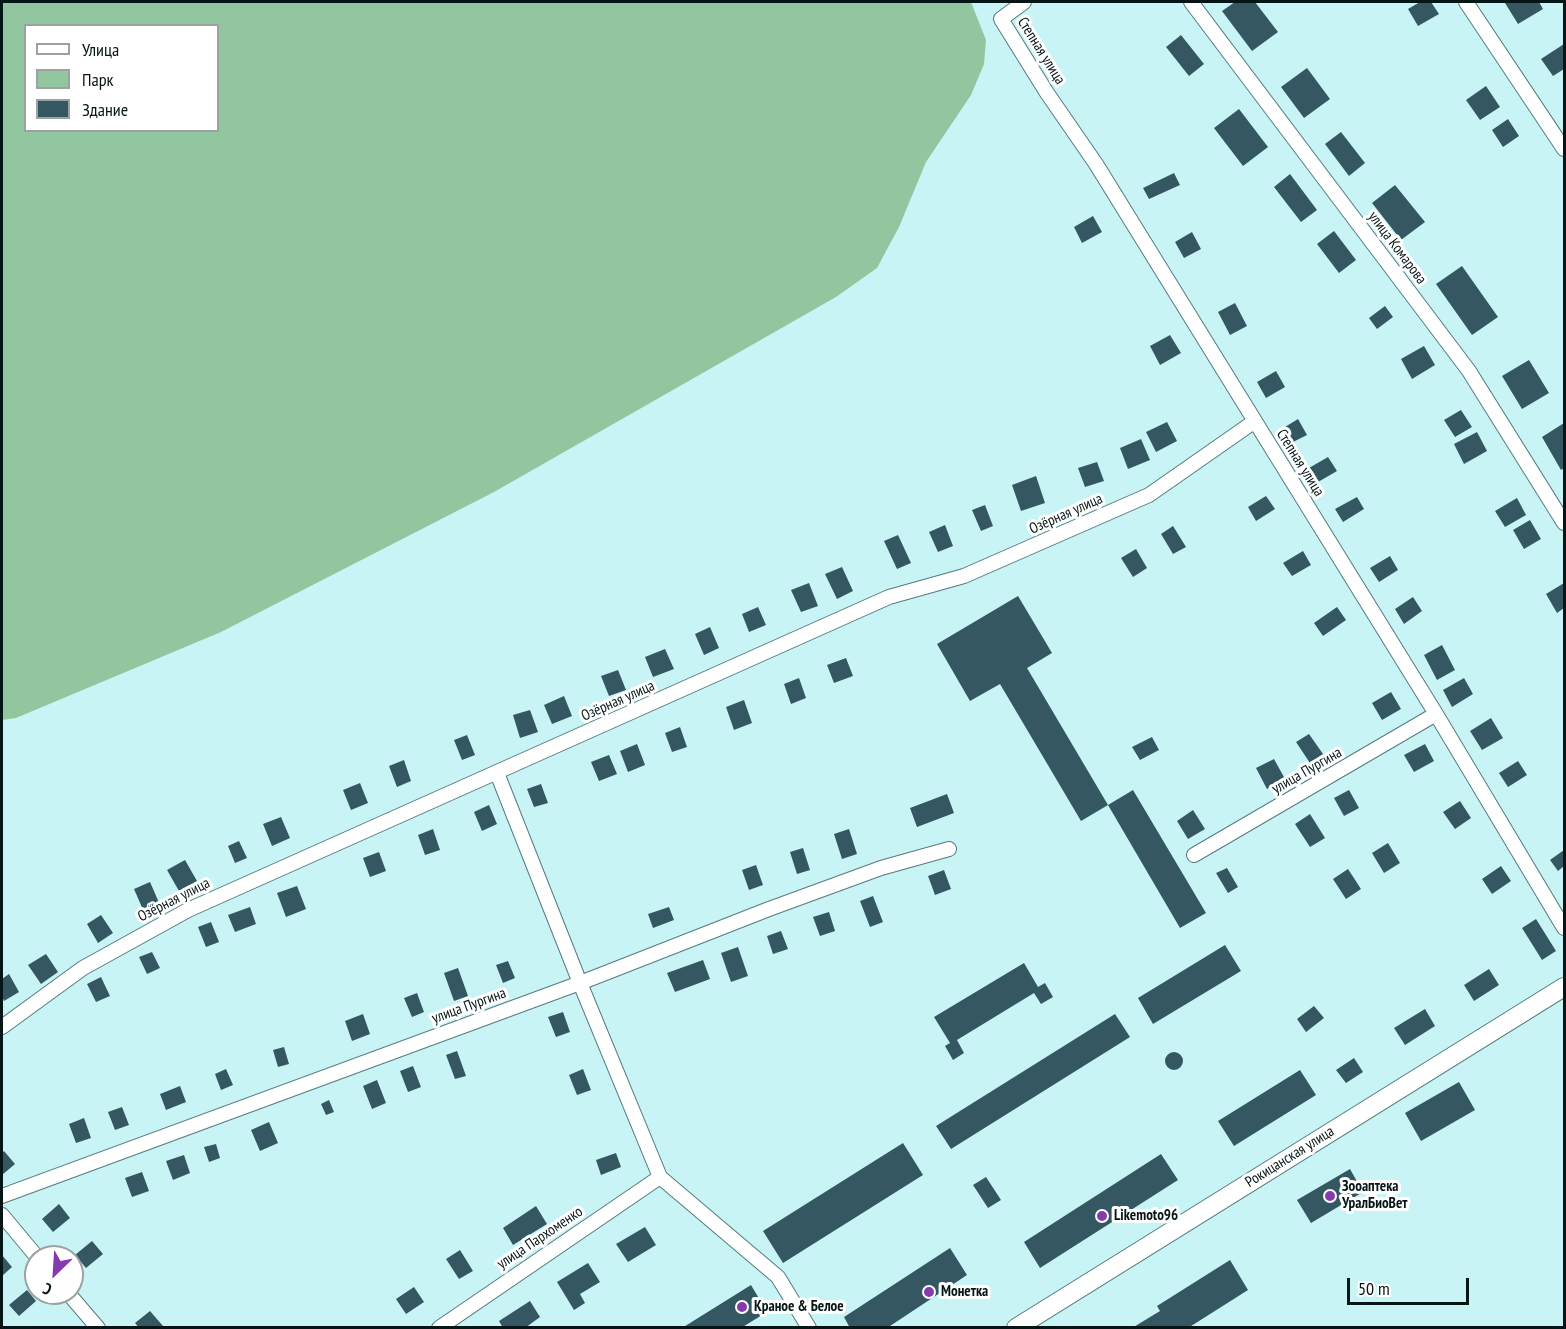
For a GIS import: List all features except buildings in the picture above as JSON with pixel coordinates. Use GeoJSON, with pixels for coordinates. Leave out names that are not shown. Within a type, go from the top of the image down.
{"type":"FeatureCollection","features":[{"type":"Feature","properties":{"kind":"street","name":"Степная улица"},"geometry":{"type":"LineString","coordinates":[[1024,2],[1001,19],[1047,93],[1096,164],[1436,714],[1564,928]]}},
{"type":"Feature","properties":{"kind":"street","name":"улица Комарова"},"geometry":{"type":"LineString","coordinates":[[1191,2],[1469,370],[1564,523]]}},
{"type":"Feature","properties":{"kind":"street"},"geometry":{"type":"LineString","coordinates":[[1466,2],[1564,149]]}},
{"type":"Feature","properties":{"kind":"street","name":"Озёрная улица"},"geometry":{"type":"LineString","coordinates":[[2,1027],[83,968],[188,909],[889,597],[964,576],[1149,495],[1255,421]]}},
{"type":"Feature","properties":{"kind":"street","name":"улица Пургина"},"geometry":{"type":"LineString","coordinates":[[1194,855],[1436,714]]}},
{"type":"Feature","properties":{"kind":"street"},"geometry":{"type":"LineString","coordinates":[[497,773],[660,1177],[778,1277],[809,1328]]}},
{"type":"Feature","properties":{"kind":"street","name":"улица Пургина"},"geometry":{"type":"LineString","coordinates":[[2,1196],[580,983],[769,909],[881,868],[949,849]]}},
{"type":"Feature","properties":{"kind":"street","name":"Рокицанская улица"},"geometry":{"type":"LineString","coordinates":[[1016,1328],[1564,987]]}},
{"type":"Feature","properties":{"kind":"street","name":"улица Пархоменко"},"geometry":{"type":"LineString","coordinates":[[439,1328],[660,1177]]}},
{"type":"Feature","properties":{"kind":"street"},"geometry":{"type":"LineString","coordinates":[[2,1215],[27,1245]]}},
{"type":"Feature","properties":{"kind":"street"},"geometry":{"type":"LineString","coordinates":[[78,1305],[98,1328]]}},
{"type":"Feature","properties":{"kind":"green space"},"geometry":{"type":"Polygon","coordinates":[[[2,2],[971,2],[986,40],[984,64],[971,95],[926,162],[899,227],[877,268],[836,297],[494,492],[221,632],[16,718],[2,720],[2,2]]]}},
{"type":"Feature","properties":{"kind":"place","name":"Зооаптека УралБиоВет"},"geometry":{"type":"Point","coordinates":[1330,1196]}},
{"type":"Feature","properties":{"kind":"place","name":"Likemoto96"},"geometry":{"type":"Point","coordinates":[1102,1216]}},
{"type":"Feature","properties":{"kind":"place","name":"Монетка"},"geometry":{"type":"Point","coordinates":[929,1292]}},
{"type":"Feature","properties":{"kind":"place","name":"Краное & Белое"},"geometry":{"type":"Point","coordinates":[742,1307]}}]}
